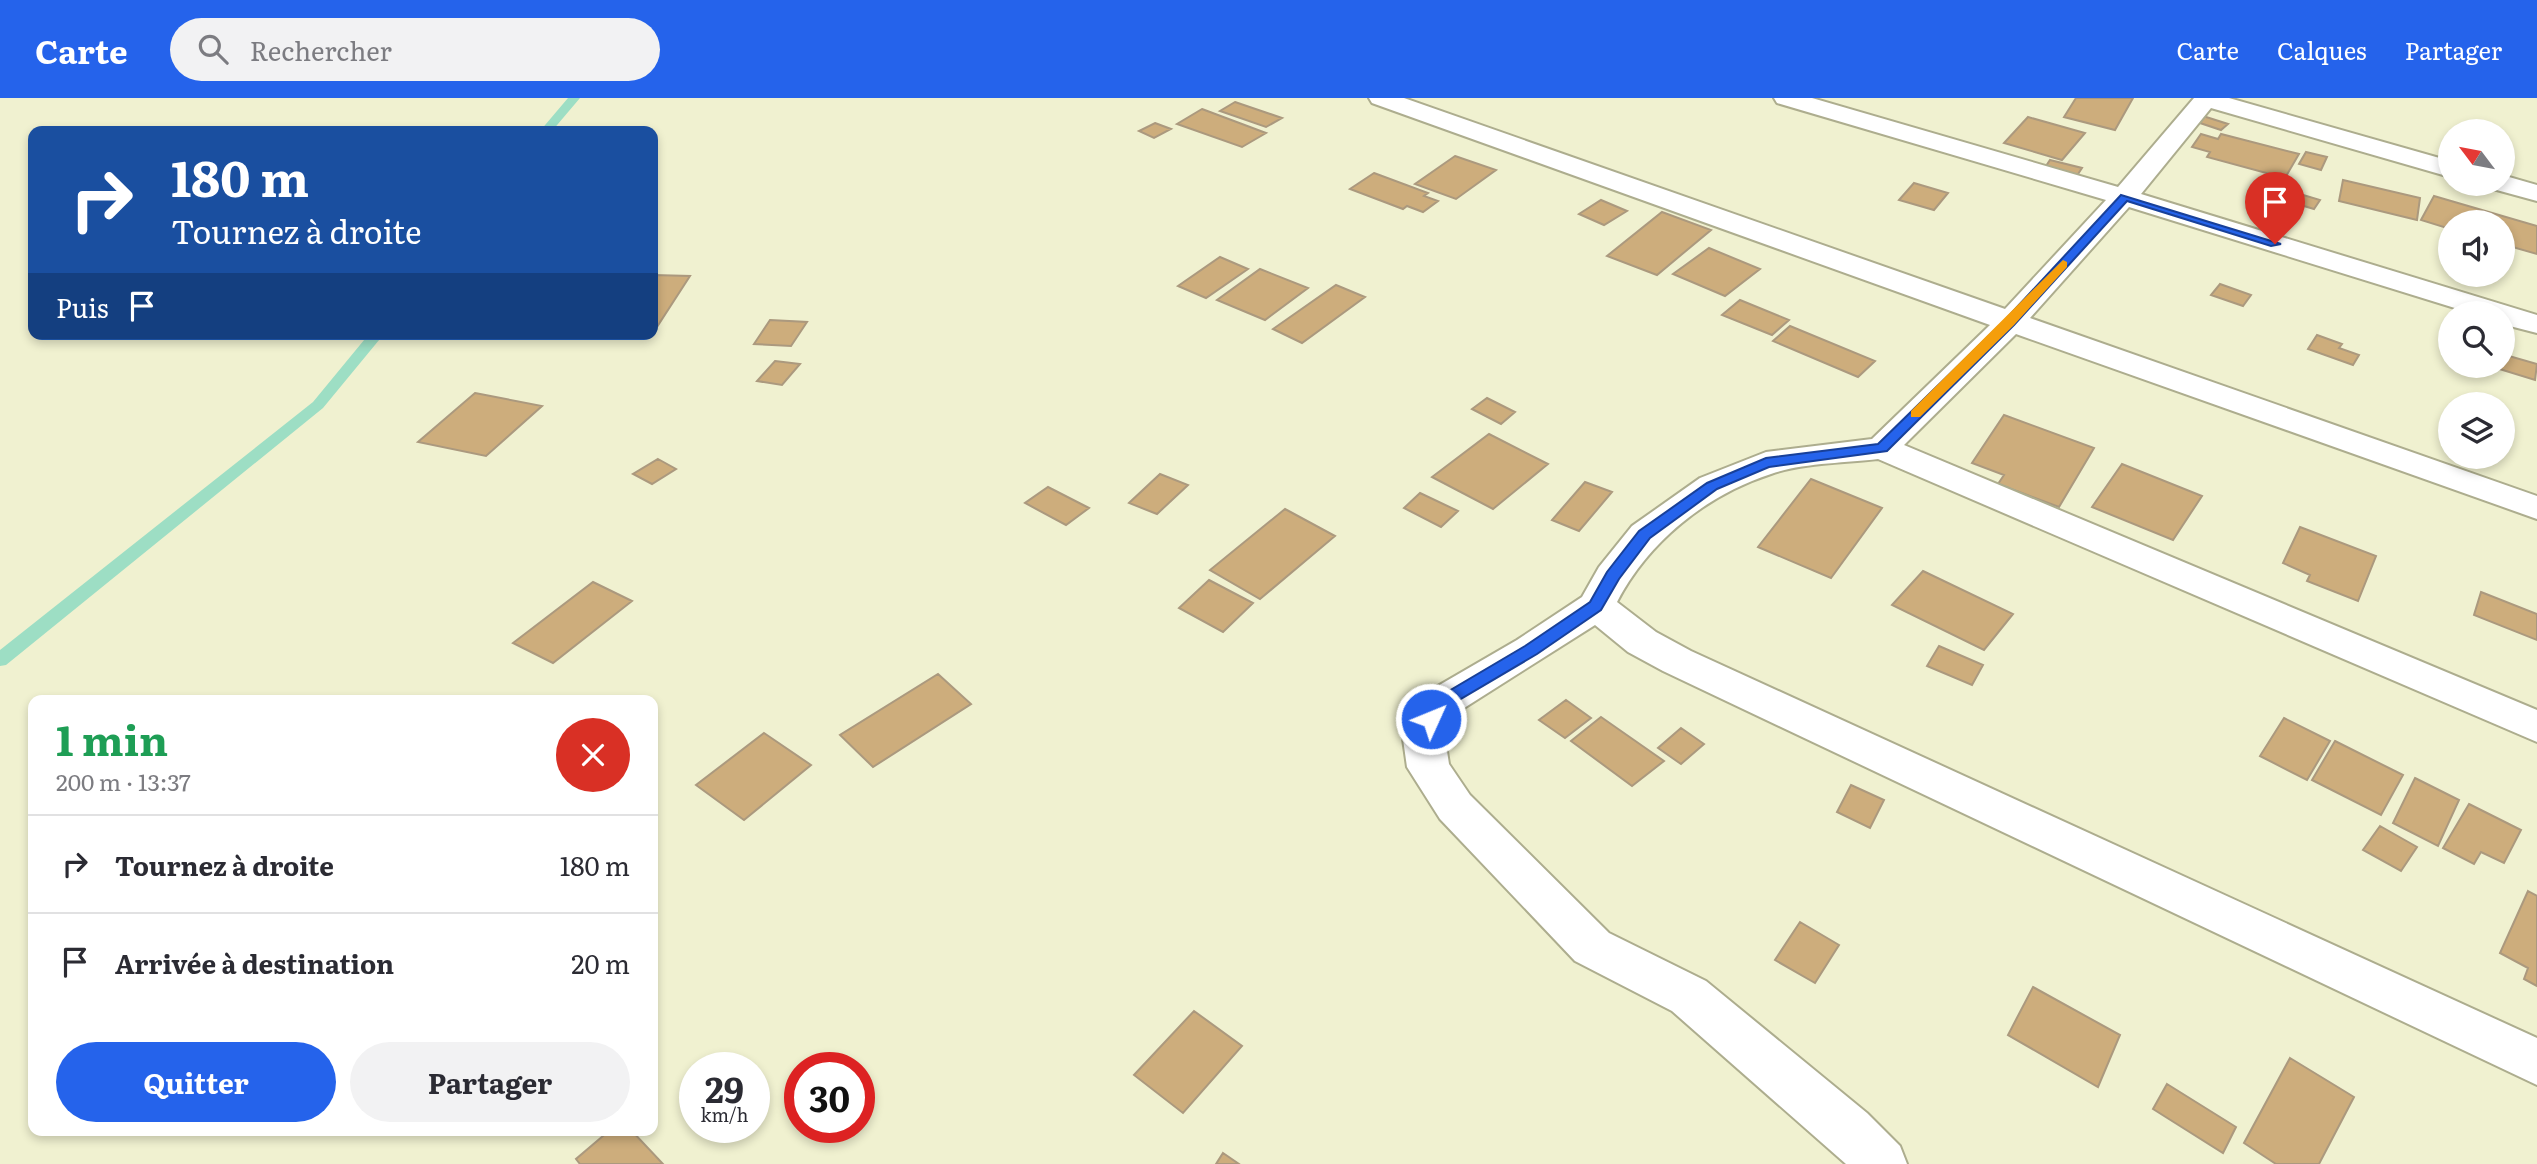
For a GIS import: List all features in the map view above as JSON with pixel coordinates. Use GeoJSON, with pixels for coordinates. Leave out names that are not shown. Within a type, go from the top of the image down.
{"type":"FeatureCollection","features":[{"type":"Feature","properties":{"kind":"street"},"geometry":{"type":"LineString","coordinates":[[1381,98],[2009,323],[2537,508]]}},
{"type":"Feature","properties":{"kind":"street"},"geometry":{"type":"LineString","coordinates":[[1786,98],[2124,197],[2463,301]]}},
{"type":"Feature","properties":{"kind":"street"},"geometry":{"type":"LineString","coordinates":[[1882,447],[2009,323],[2124,197],[2206,98],[2438,166]]}},
{"type":"Feature","properties":{"kind":"street"},"geometry":{"type":"LineString","coordinates":[[2515,187],[2537,193]]}},
{"type":"Feature","properties":{"kind":"street"},"geometry":{"type":"LineString","coordinates":[[2515,317],[2537,324]]}},
{"type":"Feature","properties":{"kind":"street"},"geometry":{"type":"LineString","coordinates":[[1881,1164],[1849,1130],[1689,996],[1592,947],[1455,807],[1428,767],[1423,732],[1438,705],[1531,650],[1595,606],[1612,576],[1645,534],[1712,486],[1766,463],[1882,447],[2537,727]]}},
{"type":"Feature","properties":{"kind":"street"},"geometry":{"type":"LineString","coordinates":[[1595,606],[1642,642],[1676,661],[2537,1062]]}},
{"type":"Feature","properties":{"kind":"building"},"geometry":{"type":"Polygon","coordinates":[[[2076,98],[2133,98],[2115,130],[2064,117],[2076,98]]]}},
{"type":"Feature","properties":{"kind":"building"},"geometry":{"type":"Polygon","coordinates":[[[1235,102],[1282,118],[1266,127],[1220,111],[1235,102]]]}},
{"type":"Feature","properties":{"kind":"building"},"geometry":{"type":"Polygon","coordinates":[[[1202,109],[1266,133],[1242,147],[1177,124],[1202,109]]]}},
{"type":"Feature","properties":{"kind":"building"},"geometry":{"type":"Polygon","coordinates":[[[2203,116],[2228,124],[2221,130],[2197,122],[2203,116]]]}},
{"type":"Feature","properties":{"kind":"building"},"geometry":{"type":"Polygon","coordinates":[[[2028,117],[2085,133],[2062,160],[2004,143],[2028,117]]]}},
{"type":"Feature","properties":{"kind":"building"},"geometry":{"type":"Polygon","coordinates":[[[1155,123],[1171,129],[1154,138],[1139,131],[1155,123]]]}},
{"type":"Feature","properties":{"kind":"building"},"geometry":{"type":"Polygon","coordinates":[[[2201,134],[2218,139],[2221,134],[2299,154],[2285,178],[2207,157],[2210,152],[2192,147],[2201,134]]]}},
{"type":"Feature","properties":{"kind":"building"},"geometry":{"type":"Polygon","coordinates":[[[2306,152],[2327,157],[2321,170],[2299,164],[2306,152]]]}},
{"type":"Feature","properties":{"kind":"building"},"geometry":{"type":"Polygon","coordinates":[[[1455,156],[1496,170],[1456,199],[1415,184],[1455,156]]]}},
{"type":"Feature","properties":{"kind":"building"},"geometry":{"type":"Polygon","coordinates":[[[2050,160],[2082,168],[2076,177],[2044,169],[2050,160]]]}},
{"type":"Feature","properties":{"kind":"building"},"geometry":{"type":"Polygon","coordinates":[[[1374,173],[1428,193],[1424,196],[1438,201],[1423,212],[1407,206],[1403,209],[1350,189],[1374,173]]]}},
{"type":"Feature","properties":{"kind":"building"},"geometry":{"type":"Polygon","coordinates":[[[2343,180],[2420,198],[2417,220],[2339,201],[2343,180]]]}},
{"type":"Feature","properties":{"kind":"building"},"geometry":{"type":"Polygon","coordinates":[[[1914,183],[1948,193],[1934,210],[1899,200],[1914,183]]]}},
{"type":"Feature","properties":{"kind":"building"},"geometry":{"type":"Polygon","coordinates":[[[2290,191],[2320,200],[2314,209],[2284,200],[2290,191]]]}},
{"type":"Feature","properties":{"kind":"building"},"geometry":{"type":"Polygon","coordinates":[[[2434,196],[2482,210],[2438,210],[2438,225],[2421,220],[2434,196]]]}},
{"type":"Feature","properties":{"kind":"building"},"geometry":{"type":"Polygon","coordinates":[[[1601,200],[1627,211],[1604,225],[1579,214],[1601,200]]]}},
{"type":"Feature","properties":{"kind":"building"},"geometry":{"type":"Polygon","coordinates":[[[1662,212],[1711,230],[1657,275],[1607,256],[1662,212]]]}},
{"type":"Feature","properties":{"kind":"building"},"geometry":{"type":"Polygon","coordinates":[[[2515,220],[2537,226],[2537,254],[2515,248],[2515,220]]]}},
{"type":"Feature","properties":{"kind":"building"},"geometry":{"type":"Polygon","coordinates":[[[1709,248],[1760,269],[1725,296],[1673,274],[1709,248]]]}},
{"type":"Feature","properties":{"kind":"building"},"geometry":{"type":"Polygon","coordinates":[[[1220,257],[1248,269],[1206,298],[1178,286],[1220,257]]]}},
{"type":"Feature","properties":{"kind":"building"},"geometry":{"type":"Polygon","coordinates":[[[1260,269],[1308,288],[1265,320],[1217,300],[1260,269]]]}},
{"type":"Feature","properties":{"kind":"building"},"geometry":{"type":"Polygon","coordinates":[[[658,275],[690,276],[658,325],[658,275]]]}},
{"type":"Feature","properties":{"kind":"building"},"geometry":{"type":"Polygon","coordinates":[[[2220,284],[2251,295],[2243,306],[2211,295],[2220,284]]]}},
{"type":"Feature","properties":{"kind":"building"},"geometry":{"type":"Polygon","coordinates":[[[1336,285],[1365,297],[1302,343],[1273,329],[1336,285]]]}},
{"type":"Feature","properties":{"kind":"building"},"geometry":{"type":"Polygon","coordinates":[[[1740,300],[1789,320],[1772,335],[1722,315],[1740,300]]]}},
{"type":"Feature","properties":{"kind":"building"},"geometry":{"type":"Polygon","coordinates":[[[770,320],[807,322],[791,346],[754,344],[770,320]]]}},
{"type":"Feature","properties":{"kind":"building"},"geometry":{"type":"Polygon","coordinates":[[[1790,326],[1875,361],[1858,377],[1773,341],[1790,326]]]}},
{"type":"Feature","properties":{"kind":"building"},"geometry":{"type":"Polygon","coordinates":[[[2317,335],[2342,344],[2339,348],[2359,355],[2353,365],[2308,349],[2317,335]]]}},
{"type":"Feature","properties":{"kind":"building"},"geometry":{"type":"Polygon","coordinates":[[[2515,358],[2537,364],[2535,380],[2515,374],[2515,358]]]}},
{"type":"Feature","properties":{"kind":"building"},"geometry":{"type":"Polygon","coordinates":[[[775,361],[800,364],[782,385],[757,381],[775,361]]]}},
{"type":"Feature","properties":{"kind":"building"},"geometry":{"type":"Polygon","coordinates":[[[475,393],[542,406],[486,456],[418,442],[475,393]]]}},
{"type":"Feature","properties":{"kind":"building"},"geometry":{"type":"Polygon","coordinates":[[[1487,398],[1515,412],[1501,424],[1472,409],[1487,398]]]}},
{"type":"Feature","properties":{"kind":"building"},"geometry":{"type":"Polygon","coordinates":[[[2004,415],[2094,448],[2059,507],[1998,484],[2004,475],[1972,463],[2004,415]]]}},
{"type":"Feature","properties":{"kind":"building"},"geometry":{"type":"Polygon","coordinates":[[[1489,434],[1548,464],[1493,509],[1432,477],[1489,434]]]}},
{"type":"Feature","properties":{"kind":"building"},"geometry":{"type":"Polygon","coordinates":[[[658,459],[676,469],[652,484],[633,474],[658,459]]]}},
{"type":"Feature","properties":{"kind":"building"},"geometry":{"type":"Polygon","coordinates":[[[2122,464],[2202,496],[2173,540],[2092,507],[2122,464]]]}},
{"type":"Feature","properties":{"kind":"building"},"geometry":{"type":"Polygon","coordinates":[[[1160,474],[1188,485],[1157,514],[1129,503],[1160,474]]]}},
{"type":"Feature","properties":{"kind":"building"},"geometry":{"type":"Polygon","coordinates":[[[1811,479],[1882,508],[1831,578],[1758,547],[1811,479]]]}},
{"type":"Feature","properties":{"kind":"building"},"geometry":{"type":"Polygon","coordinates":[[[1585,482],[1612,492],[1579,531],[1552,520],[1585,482]]]}},
{"type":"Feature","properties":{"kind":"building"},"geometry":{"type":"Polygon","coordinates":[[[1048,487],[1089,508],[1066,525],[1025,503],[1048,487]]]}},
{"type":"Feature","properties":{"kind":"building"},"geometry":{"type":"Polygon","coordinates":[[[1420,493],[1458,511],[1441,527],[1404,508],[1420,493]]]}},
{"type":"Feature","properties":{"kind":"building"},"geometry":{"type":"Polygon","coordinates":[[[1285,509],[1335,536],[1260,599],[1210,570],[1285,509]]]}},
{"type":"Feature","properties":{"kind":"building"},"geometry":{"type":"Polygon","coordinates":[[[2300,527],[2376,556],[2358,601],[2307,581],[2310,575],[2283,563],[2300,527]]]}},
{"type":"Feature","properties":{"kind":"building"},"geometry":{"type":"Polygon","coordinates":[[[1923,571],[2013,614],[1984,650],[1892,605],[1923,571]]]}},
{"type":"Feature","properties":{"kind":"building"},"geometry":{"type":"Polygon","coordinates":[[[1209,580],[1253,603],[1223,632],[1179,608],[1209,580]]]}},
{"type":"Feature","properties":{"kind":"building"},"geometry":{"type":"Polygon","coordinates":[[[593,582],[632,601],[553,663],[513,643],[593,582]]]}},
{"type":"Feature","properties":{"kind":"building"},"geometry":{"type":"Polygon","coordinates":[[[2481,592],[2537,614],[2537,640],[2474,615],[2481,592]]]}},
{"type":"Feature","properties":{"kind":"building"},"geometry":{"type":"Polygon","coordinates":[[[1939,646],[1983,665],[1972,685],[1927,666],[1939,646]]]}},
{"type":"Feature","properties":{"kind":"building"},"geometry":{"type":"Polygon","coordinates":[[[938,674],[971,704],[873,767],[840,735],[938,674]]]}},
{"type":"Feature","properties":{"kind":"building"},"geometry":{"type":"Polygon","coordinates":[[[1566,700],[1591,718],[1565,738],[1539,720],[1566,700]]]}},
{"type":"Feature","properties":{"kind":"building"},"geometry":{"type":"Polygon","coordinates":[[[1601,717],[1664,761],[1632,786],[1571,741],[1601,717]]]}},
{"type":"Feature","properties":{"kind":"building"},"geometry":{"type":"Polygon","coordinates":[[[2284,718],[2330,741],[2307,780],[2260,756],[2284,718]]]}},
{"type":"Feature","properties":{"kind":"building"},"geometry":{"type":"Polygon","coordinates":[[[1681,728],[1704,744],[1681,764],[1658,748],[1681,728]]]}},
{"type":"Feature","properties":{"kind":"building"},"geometry":{"type":"Polygon","coordinates":[[[764,733],[811,765],[744,820],[696,785],[764,733]]]}},
{"type":"Feature","properties":{"kind":"building"},"geometry":{"type":"Polygon","coordinates":[[[2335,741],[2403,775],[2381,815],[2312,780],[2335,741]]]}},
{"type":"Feature","properties":{"kind":"building"},"geometry":{"type":"Polygon","coordinates":[[[2415,778],[2459,800],[2438,846],[2393,823],[2415,778]]]}},
{"type":"Feature","properties":{"kind":"building"},"geometry":{"type":"Polygon","coordinates":[[[1851,785],[1884,800],[1870,828],[1837,812],[1851,785]]]}},
{"type":"Feature","properties":{"kind":"building"},"geometry":{"type":"Polygon","coordinates":[[[2469,804],[2521,830],[2504,863],[2481,852],[2474,864],[2443,848],[2469,804]]]}},
{"type":"Feature","properties":{"kind":"building"},"geometry":{"type":"Polygon","coordinates":[[[2380,826],[2417,847],[2401,871],[2363,850],[2380,826]]]}},
{"type":"Feature","properties":{"kind":"building"},"geometry":{"type":"Polygon","coordinates":[[[2528,891],[2537,896],[2537,986],[2524,979],[2528,968],[2500,953],[2528,891]]]}},
{"type":"Feature","properties":{"kind":"building"},"geometry":{"type":"Polygon","coordinates":[[[1800,922],[1839,945],[1815,983],[1775,960],[1800,922]]]}},
{"type":"Feature","properties":{"kind":"building"},"geometry":{"type":"Polygon","coordinates":[[[2033,987],[2120,1035],[2098,1087],[2008,1035],[2033,987]]]}},
{"type":"Feature","properties":{"kind":"building"},"geometry":{"type":"Polygon","coordinates":[[[1194,1011],[1242,1046],[1183,1113],[1134,1075],[1194,1011]]]}},
{"type":"Feature","properties":{"kind":"building"},"geometry":{"type":"Polygon","coordinates":[[[2290,1058],[2354,1097],[2319,1164],[2276,1164],[2244,1143],[2290,1058]]]}},
{"type":"Feature","properties":{"kind":"building"},"geometry":{"type":"Polygon","coordinates":[[[2167,1084],[2236,1127],[2223,1153],[2153,1109],[2167,1084]]]}},
{"type":"Feature","properties":{"kind":"building"},"geometry":{"type":"Polygon","coordinates":[[[603,1136],[637,1136],[663,1164],[580,1164],[576,1159],[603,1136]]]}},
{"type":"Feature","properties":{"kind":"building"},"geometry":{"type":"Polygon","coordinates":[[[1223,1153],[1239,1164],[1216,1164],[1223,1153]]]}},
{"type":"Feature","properties":{"kind":"waterway"},"geometry":{"type":"LineString","coordinates":[[550,126],[574,98]]}},
{"type":"Feature","properties":{"kind":"waterway"},"geometry":{"type":"LineString","coordinates":[[0,660],[318,405],[372,340]]}},
{"type":"Feature","properties":{"kind":"slow traffic"},"geometry":{"type":"LineString","coordinates":[[1915,414],[2009,323],[2063,264]]}},
{"type":"Feature","properties":{"kind":"route"},"geometry":{"type":"LineString","coordinates":[[1431,719],[1438,705],[1531,650],[1595,606],[1612,576],[1645,534],[1712,486],[1766,463],[1882,447],[2009,323],[2124,197],[2275,244]]}}]}
